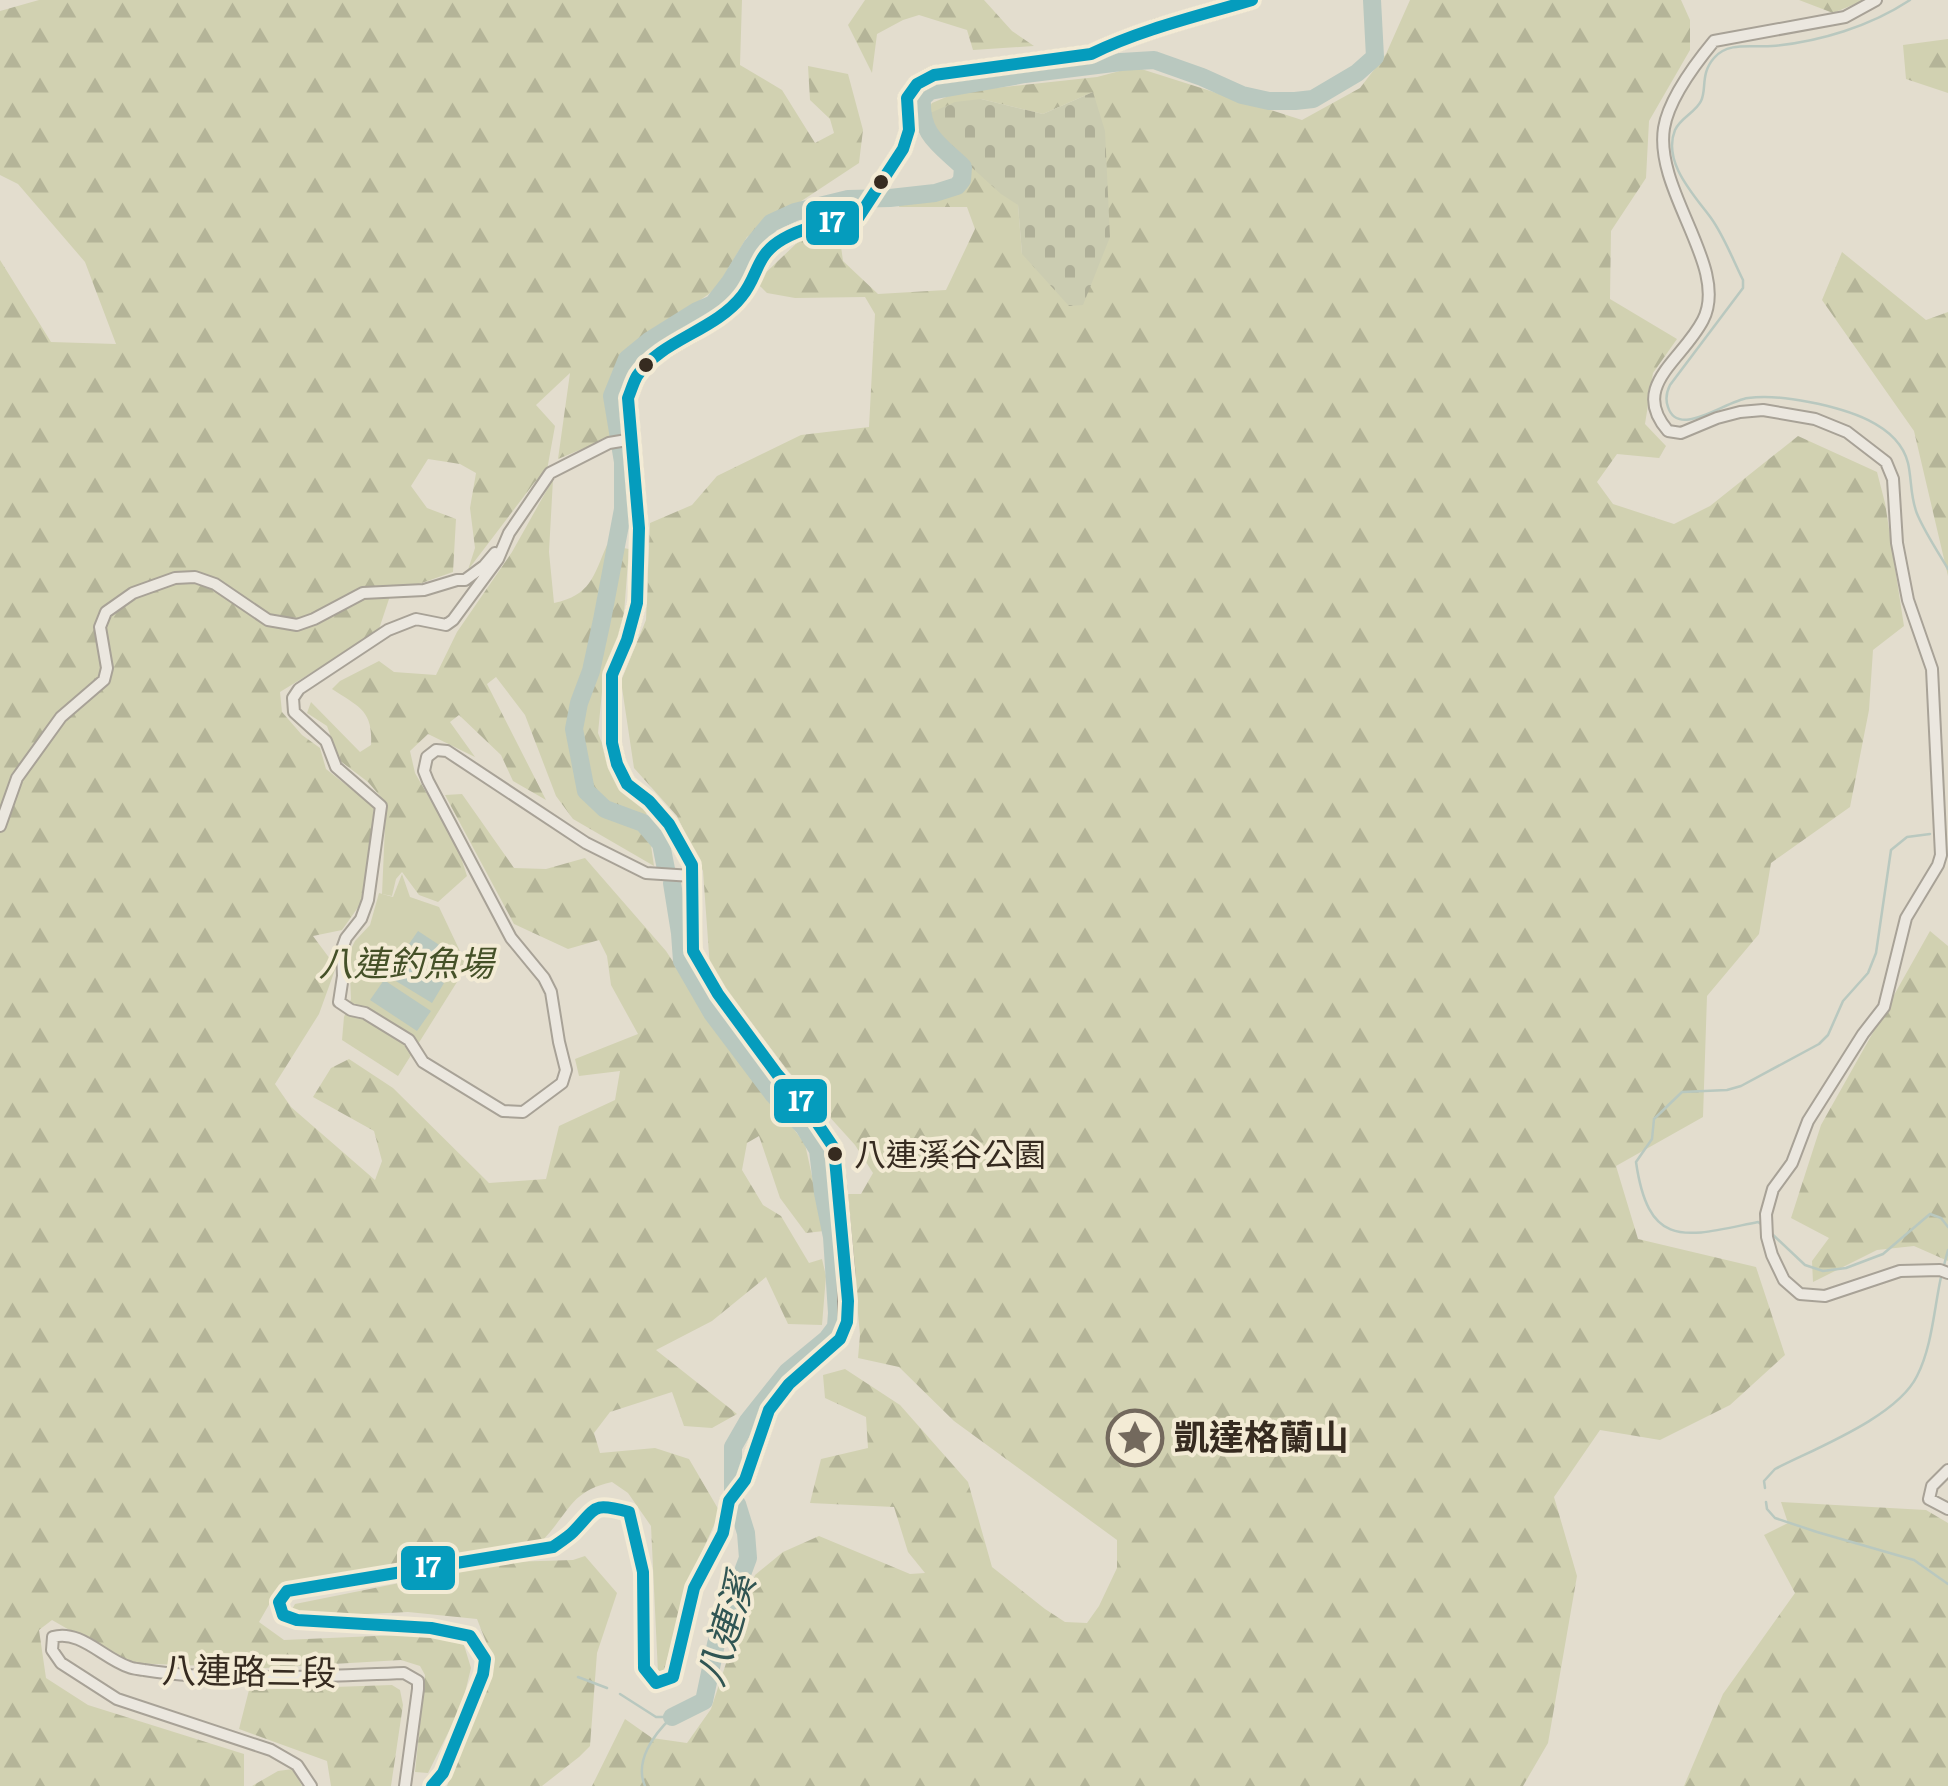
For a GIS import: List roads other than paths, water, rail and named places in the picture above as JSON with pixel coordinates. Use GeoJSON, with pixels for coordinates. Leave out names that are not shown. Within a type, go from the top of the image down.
{"type":"FeatureCollection","features":[{"type":"Feature","properties":{"kind":"street"},"geometry":{"type":"LineString","coordinates":[[729,1501],[745,1480],[768,1410],[789,1384],[840,1339],[848,1322],[848,1301],[834,1148],[718,994],[694,951],[692,865],[670,824],[627,784],[612,743],[612,675],[638,603],[640,528],[628,398],[634,379],[676,342],[706,327],[742,296],[758,264],[778,241],[799,230],[858,218],[903,149],[909,130],[907,98],[917,84],[934,75],[1091,54],[1152,30],[1252,0]]}},
{"type":"Feature","properties":{"kind":"street"},"geometry":{"type":"LineString","coordinates":[[1876,0],[1845,16],[1714,40],[1680,88],[1664,125],[1663,144],[1668,179],[1700,257],[1710,302],[1684,350],[1654,388],[1653,405],[1668,432],[1681,433],[1740,412],[1763,410],[1815,419],[1848,432],[1886,462],[1892,479],[1897,542],[1908,600],[1932,669],[1943,867],[1906,918],[1884,1006],[1808,1121],[1792,1163],[1772,1189],[1766,1214],[1767,1237],[1784,1280],[1800,1294],[1825,1296],[1900,1271],[1944,1271]]}},
{"type":"Feature","properties":{"kind":"street"},"geometry":{"type":"LineString","coordinates":[[0,826],[17,778],[62,716],[104,680],[107,668],[100,627],[106,612],[133,593],[175,578],[195,577],[216,584],[268,620],[297,625],[363,593],[424,590],[465,580],[484,566],[508,537],[550,472],[609,443],[630,440]]}},
{"type":"Feature","properties":{"kind":"street"},"geometry":{"type":"LineString","coordinates":[[508,537],[498,559],[446,625],[416,619],[388,630],[299,688],[293,698],[294,712],[326,741],[336,766],[381,806],[368,900],[362,919],[342,949],[343,976],[338,1002],[365,1013],[409,1040],[424,1062],[504,1110],[524,1112],[562,1083],[566,1070],[551,992],[511,938],[428,780],[424,771],[427,757],[436,750],[448,751],[586,843],[646,874],[692,876]]}},
{"type":"Feature","properties":{"kind":"street"},"geometry":{"type":"LineString","coordinates":[[1948,1470],[1932,1486],[1929,1499],[1948,1510]]}},
{"type":"Feature","properties":{"kind":"street","name":"八連路三段"},"geometry":{"type":"LineString","coordinates":[[432,1786],[443,1773],[483,1674],[485,1659],[470,1636],[430,1628],[297,1620],[283,1615],[278,1602],[287,1592],[553,1547],[572,1533],[592,1508],[607,1506],[628,1512],[643,1572],[644,1668],[656,1684],[673,1677],[694,1588],[724,1533],[729,1501]]}},
{"type":"Feature","properties":{"kind":"street","name":"八連路三段"},"geometry":{"type":"LineString","coordinates":[[311,1786],[297,1764],[271,1750],[118,1699],[60,1663],[52,1650],[53,1638],[63,1634],[128,1667],[152,1671],[258,1677],[404,1674],[418,1681],[405,1786]]}},
{"type":"Feature","properties":{"kind":"waterway","name":"八連溪"},"geometry":{"type":"LineString","coordinates":[[666,869],[661,844],[643,823],[605,809],[586,791],[574,729],[591,671],[623,509],[623,462],[612,396],[627,359],[649,341],[713,304],[771,223],[795,212],[848,199],[935,193],[957,186],[963,167],[933,138],[924,121],[922,98],[930,91],[1025,74],[1154,60],[1242,95],[1269,101],[1313,99],[1357,73],[1375,57],[1372,0]]}},
{"type":"Feature","properties":{"kind":"waterway"},"geometry":{"type":"LineString","coordinates":[[1910,0],[1879,18],[1826,37],[1772,46],[1733,47],[1710,64],[1701,101],[1675,130],[1673,154],[1682,177],[1724,240],[1743,288],[1670,385],[1666,399],[1673,416],[1681,420],[1703,416],[1748,398],[1771,397],[1838,409],[1882,428],[1902,449],[1915,510],[1948,569]]}},
{"type":"Feature","properties":{"kind":"waterway"},"geometry":{"type":"LineString","coordinates":[[1761,1224],[1692,1233],[1662,1224],[1642,1191],[1636,1162],[1652,1139],[1654,1119],[1682,1092],[1741,1086],[1819,1044],[1828,1035],[1843,1001],[1868,973],[1876,953],[1891,850],[1907,837],[1930,834]]}},
{"type":"Feature","properties":{"kind":"waterway","name":"八連溪"},"geometry":{"type":"LineString","coordinates":[[672,883],[682,961],[712,1013],[773,1094],[804,1127],[818,1150],[832,1237],[836,1327],[787,1372],[748,1421],[733,1447],[733,1493]]}},
{"type":"Feature","properties":{"kind":"waterway"},"geometry":{"type":"LineString","coordinates":[[1771,1233],[1805,1265],[1823,1271],[1846,1268],[1883,1254],[1930,1214],[1941,1218],[1948,1227]]}},
{"type":"Feature","properties":{"kind":"waterway"},"geometry":{"type":"LineString","coordinates":[[1943,1269],[1948,1250]]}},
{"type":"Feature","properties":{"kind":"waterway"},"geometry":{"type":"LineString","coordinates":[[1765,1488],[1764,1481],[1775,1469],[1854,1430],[1907,1391],[1926,1353],[1941,1277]]}},
{"type":"Feature","properties":{"kind":"waterway"},"geometry":{"type":"LineString","coordinates":[[1766,1502],[1775,1518],[1914,1560],[1948,1584]]}},
{"type":"Feature","properties":{"kind":"waterway","name":"八連溪"},"geometry":{"type":"LineString","coordinates":[[672,1717],[704,1701],[716,1644],[748,1558],[746,1533],[737,1504]]}},
{"type":"Feature","properties":{"kind":"waterway"},"geometry":{"type":"LineString","coordinates":[[578,1677],[607,1688]]}},
{"type":"Feature","properties":{"kind":"waterway"},"geometry":{"type":"LineString","coordinates":[[620,1694],[656,1717],[670,1717]]}},
{"type":"Feature","properties":{"kind":"waterway","name":"八連溪"},"geometry":{"type":"LineString","coordinates":[[645,1786],[644,1758],[672,1717]]}},
{"type":"Feature","properties":{"kind":"place","name":"八連溪谷公園"},"geometry":{"type":"Point","coordinates":[835,1154]}},
{"type":"Feature","properties":{"kind":"place","name":"凱達格蘭山"},"geometry":{"type":"Point","coordinates":[1135,1438]}},
{"type":"Feature","properties":{"kind":"park label","name":"八連釣魚場"},"geometry":{"type":"Point","coordinates":[406,964]}}]}
